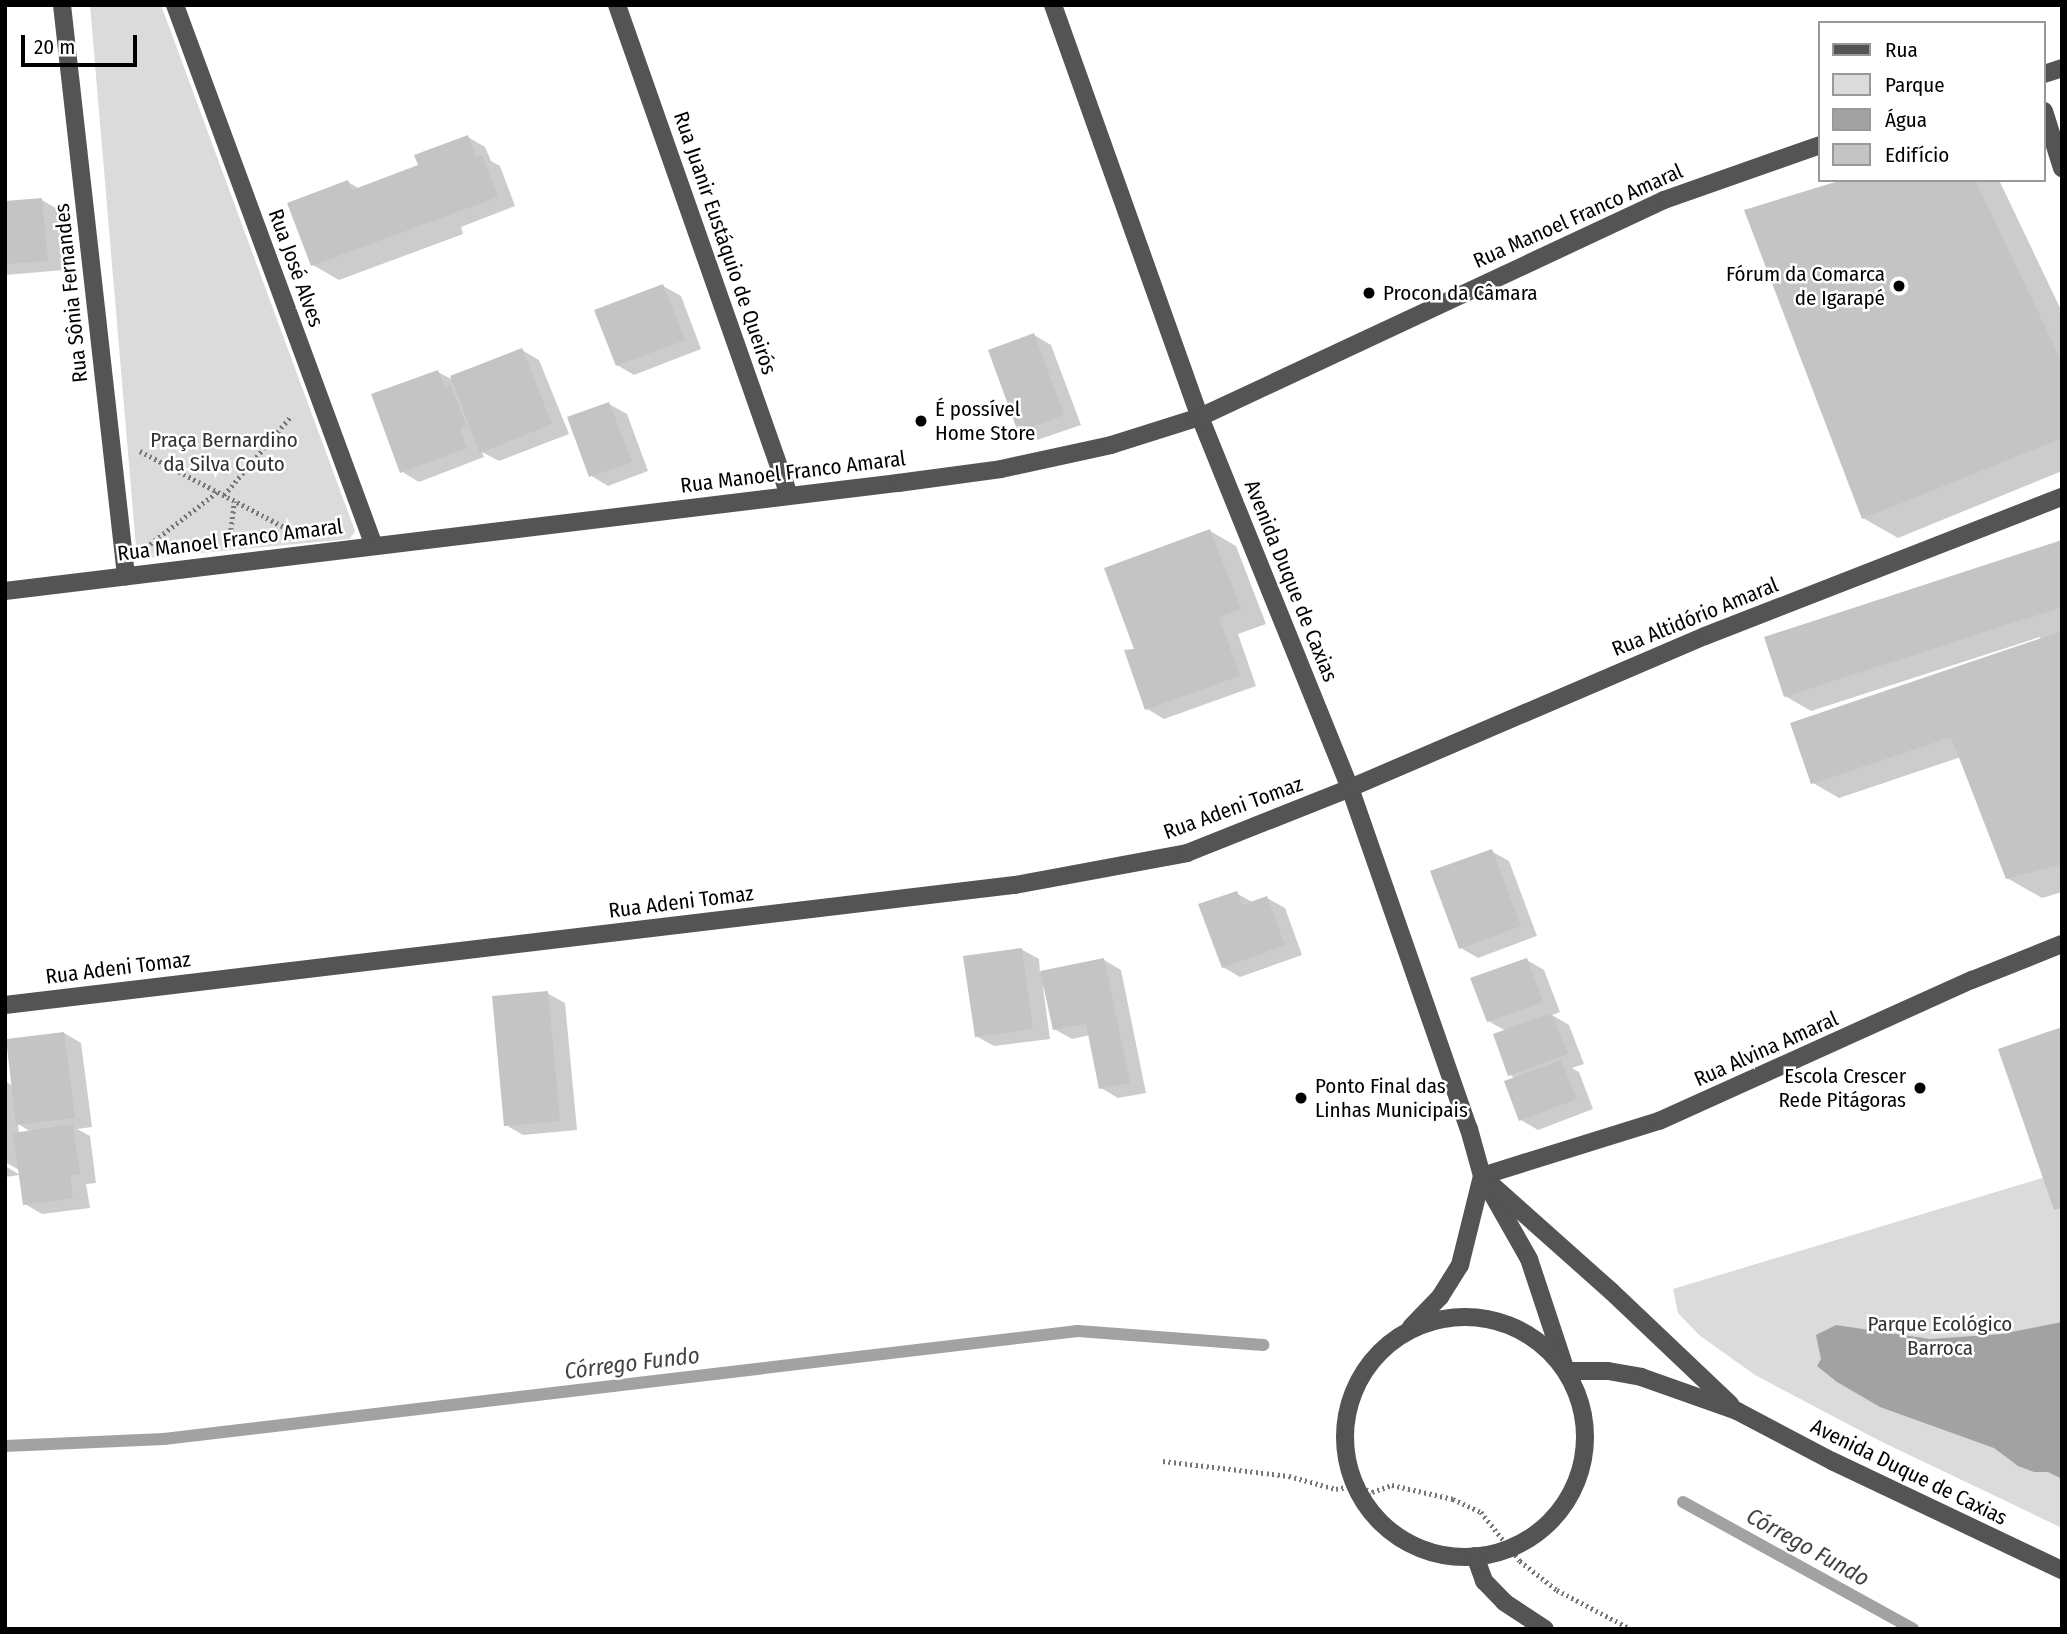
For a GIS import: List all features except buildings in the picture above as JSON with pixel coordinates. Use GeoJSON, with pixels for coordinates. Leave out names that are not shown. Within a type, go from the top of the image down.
{"type":"FeatureCollection","features":[{"type":"Feature","properties":{"kind":"street","name":"Rua Sônia Fernandes"},"geometry":{"type":"LineString","coordinates":[[62,5],[126,576]]}},
{"type":"Feature","properties":{"kind":"street","name":"Rua José Alves"},"geometry":{"type":"LineString","coordinates":[[175,5],[374,546]]}},
{"type":"Feature","properties":{"kind":"street","name":"Rua Juanir Eustáquio de Queirós"},"geometry":{"type":"LineString","coordinates":[[617,5],[789,495]]}},
{"type":"Feature","properties":{"kind":"street","name":"Avenida Duque de Caxias"},"geometry":{"type":"LineString","coordinates":[[1054,5],[1200,417],[1350,788],[1469,1129],[1482,1176],[1529,1259],[1566,1371],[1608,1371],[1641,1377],[1737,1412],[1832,1461],[2062,1570]]}},
{"type":"Feature","properties":{"kind":"street"},"geometry":{"type":"LineString","coordinates":[[2046,117],[2062,168]]}},
{"type":"Feature","properties":{"kind":"street","name":"Rua Manoel Franco Amaral"},"geometry":{"type":"LineString","coordinates":[[5,591],[1001,469],[1111,445],[1200,417],[1664,200],[1818,146]]}},
{"type":"Feature","properties":{"kind":"street","name":"Rua Altidório Amaral"},"geometry":{"type":"LineString","coordinates":[[1350,788],[1705,636],[2062,497]]}},
{"type":"Feature","properties":{"kind":"street","name":"Rua Adeni Tomaz"},"geometry":{"type":"LineString","coordinates":[[5,1005],[1015,885],[1187,853],[1350,788]]}},
{"type":"Feature","properties":{"kind":"street","name":"Rua Alvina Amaral"},"geometry":{"type":"LineString","coordinates":[[1482,1176],[1659,1121],[1972,980],[2062,944]]}},
{"type":"Feature","properties":{"kind":"street","name":"Avenida Duque de Caxias"},"geometry":{"type":"LineString","coordinates":[[1405,1333],[1440,1297],[1460,1265],[1482,1176]]}},
{"type":"Feature","properties":{"kind":"street","name":"Avenida Duque de Caxias"},"geometry":{"type":"LineString","coordinates":[[1482,1176],[1612,1292],[1737,1412]]}},
{"type":"Feature","properties":{"kind":"street"},"geometry":{"type":"LineString","coordinates":[[1447,1318],[1492,1320],[1533,1338],[1566,1371],[1584,1415],[1583,1462],[1576,1484],[1549,1523],[1510,1548],[1475,1556],[1431,1552],[1391,1531],[1375,1515],[1356,1485],[1345,1442],[1351,1399],[1372,1361],[1405,1333],[1447,1318]]}},
{"type":"Feature","properties":{"kind":"street"},"geometry":{"type":"LineString","coordinates":[[1475,1556],[1485,1581],[1504,1602],[1545,1629]]}},
{"type":"Feature","properties":{"kind":"path"},"geometry":{"type":"LineString","coordinates":[[224,495],[291,416]]}},
{"type":"Feature","properties":{"kind":"path"},"geometry":{"type":"LineString","coordinates":[[137,449],[292,532]]}},
{"type":"Feature","properties":{"kind":"path"},"geometry":{"type":"LineString","coordinates":[[147,547],[217,492]]}},
{"type":"Feature","properties":{"kind":"path"},"geometry":{"type":"LineString","coordinates":[[229,540],[233,501]]}},
{"type":"Feature","properties":{"kind":"path"},"geometry":{"type":"LineString","coordinates":[[1163,1461],[1289,1476],[1336,1489],[1356,1485],[1371,1492],[1392,1485],[1454,1499],[1480,1512],[1520,1561],[1556,1590],[1631,1629]]}},
{"type":"Feature","properties":{"kind":"green space","name":"Praça Bernardino da Silva Couto"},"geometry":{"type":"Polygon","coordinates":[[[90,5],[161,5],[355,531],[350,539],[137,559],[90,5]]]}},
{"type":"Feature","properties":{"kind":"green space","name":"Parque Ecológico Barroca"},"geometry":{"type":"Polygon","coordinates":[[[2062,1172],[2062,1528],[1880,1441],[1755,1375],[1699,1335],[1678,1313],[1673,1289],[2062,1172]]]}},
{"type":"Feature","properties":{"kind":"water"},"geometry":{"type":"Polygon","coordinates":[[[2062,1322],[2062,1479],[2048,1472],[2034,1472],[2018,1466],[1994,1448],[1880,1407],[1837,1382],[1817,1366],[1821,1359],[1816,1335],[1836,1325],[1930,1339],[2002,1334],[2062,1322]]]}},
{"type":"Feature","properties":{"kind":"waterway","name":"Córrego Fundo"},"geometry":{"type":"LineString","coordinates":[[5,1446],[164,1439],[1078,1331],[1263,1345]]}},
{"type":"Feature","properties":{"kind":"waterway","name":"Córrego Fundo"},"geometry":{"type":"LineString","coordinates":[[1683,1502],[1913,1629]]}},
{"type":"Feature","properties":{"kind":"place","name":"Fórum da Comarca de Igarapé"},"geometry":{"type":"Point","coordinates":[1899,286]}},
{"type":"Feature","properties":{"kind":"place","name":"Procon da Câmara"},"geometry":{"type":"Point","coordinates":[1369,293]}},
{"type":"Feature","properties":{"kind":"place","name":"É possível Home Store"},"geometry":{"type":"Point","coordinates":[921,421]}},
{"type":"Feature","properties":{"kind":"place","name":"Escola Crescer Rede Pitágoras"},"geometry":{"type":"Point","coordinates":[1920,1088]}},
{"type":"Feature","properties":{"kind":"place","name":"Ponto Final das Linhas Municipais"},"geometry":{"type":"Point","coordinates":[1301,1098]}}]}
